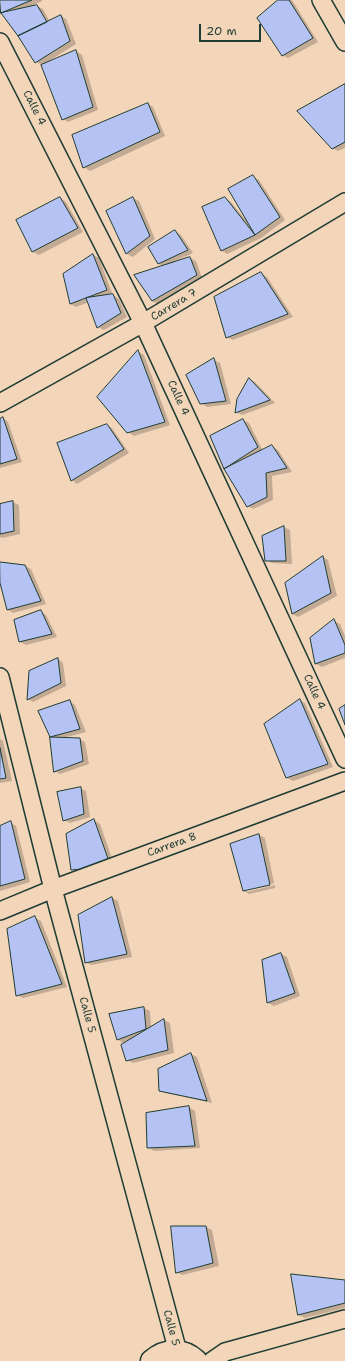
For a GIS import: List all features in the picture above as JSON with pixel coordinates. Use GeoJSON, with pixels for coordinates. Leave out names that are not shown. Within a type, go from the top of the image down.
{"type":"FeatureCollection","features":[{"type":"Feature","properties":{"kind":"street"},"geometry":{"type":"LineString","coordinates":[[321,0],[345,42]]}},
{"type":"Feature","properties":{"kind":"street","name":"Calle 4"},"geometry":{"type":"LineString","coordinates":[[0,42],[144,323],[345,759]]}},
{"type":"Feature","properties":{"kind":"street","name":"Carrera 7"},"geometry":{"type":"LineString","coordinates":[[0,403],[144,323],[345,202]]}},
{"type":"Feature","properties":{"kind":"street","name":"Calle 5"},"geometry":{"type":"LineString","coordinates":[[0,677],[53,889],[187,1356]]}},
{"type":"Feature","properties":{"kind":"street","name":"Carrera 8"},"geometry":{"type":"LineString","coordinates":[[0,911],[53,889],[345,781]]}},
{"type":"Feature","properties":{"kind":"street"},"geometry":{"type":"LineString","coordinates":[[212,1361],[225,1352],[345,1319]]}},
{"type":"Feature","properties":{"kind":"street"},"geometry":{"type":"LineString","coordinates":[[152,1361],[158,1356],[166,1353],[187,1356]]}},
{"type":"Feature","properties":{"kind":"building"},"geometry":{"type":"Polygon","coordinates":[[[0,0],[32,0],[1,13],[0,0]]]}},
{"type":"Feature","properties":{"kind":"building"},"geometry":{"type":"Polygon","coordinates":[[[278,0],[289,0],[313,38],[282,56],[257,18],[278,0]]]}},
{"type":"Feature","properties":{"kind":"building"},"geometry":{"type":"Polygon","coordinates":[[[37,5],[47,22],[18,36],[1,13],[37,5]]]}},
{"type":"Feature","properties":{"kind":"building"},"geometry":{"type":"Polygon","coordinates":[[[61,15],[70,41],[35,63],[18,36],[61,15]]]}},
{"type":"Feature","properties":{"kind":"building"},"geometry":{"type":"Polygon","coordinates":[[[76,50],[93,107],[62,120],[41,65],[76,50]]]}},
{"type":"Feature","properties":{"kind":"building"},"geometry":{"type":"Polygon","coordinates":[[[345,84],[345,142],[332,149],[297,111],[345,84]]]}},
{"type":"Feature","properties":{"kind":"building"},"geometry":{"type":"Polygon","coordinates":[[[148,103],[160,132],[83,168],[72,135],[148,103]]]}},
{"type":"Feature","properties":{"kind":"building"},"geometry":{"type":"Polygon","coordinates":[[[253,175],[280,217],[255,235],[228,189],[253,175]]]}},
{"type":"Feature","properties":{"kind":"building"},"geometry":{"type":"Polygon","coordinates":[[[60,197],[78,228],[32,252],[16,220],[60,197]]]}},
{"type":"Feature","properties":{"kind":"building"},"geometry":{"type":"Polygon","coordinates":[[[133,197],[150,236],[126,254],[106,211],[133,197]]]}},
{"type":"Feature","properties":{"kind":"building"},"geometry":{"type":"Polygon","coordinates":[[[225,197],[255,235],[221,251],[202,207],[225,197]]]}},
{"type":"Feature","properties":{"kind":"building"},"geometry":{"type":"Polygon","coordinates":[[[175,230],[188,250],[158,264],[148,247],[175,230]]]}},
{"type":"Feature","properties":{"kind":"building"},"geometry":{"type":"Polygon","coordinates":[[[93,254],[107,290],[70,304],[63,274],[93,254]]]}},
{"type":"Feature","properties":{"kind":"building"},"geometry":{"type":"Polygon","coordinates":[[[190,257],[197,275],[152,301],[134,275],[190,257]]]}},
{"type":"Feature","properties":{"kind":"building"},"geometry":{"type":"Polygon","coordinates":[[[261,272],[288,314],[226,338],[214,297],[261,272]]]}},
{"type":"Feature","properties":{"kind":"building"},"geometry":{"type":"Polygon","coordinates":[[[113,294],[121,313],[97,328],[86,298],[113,294]]]}},
{"type":"Feature","properties":{"kind":"building"},"geometry":{"type":"Polygon","coordinates":[[[138,350],[165,422],[127,433],[97,397],[138,350]]]}},
{"type":"Feature","properties":{"kind":"building"},"geometry":{"type":"Polygon","coordinates":[[[214,358],[226,401],[200,404],[186,375],[214,358]]]}},
{"type":"Feature","properties":{"kind":"building"},"geometry":{"type":"Polygon","coordinates":[[[249,378],[270,400],[235,413],[237,399],[249,378]]]}},
{"type":"Feature","properties":{"kind":"building"},"geometry":{"type":"Polygon","coordinates":[[[3,417],[17,459],[0,464],[0,419],[3,417]]]}},
{"type":"Feature","properties":{"kind":"building"},"geometry":{"type":"Polygon","coordinates":[[[243,419],[258,447],[224,469],[210,436],[243,419]]]}},
{"type":"Feature","properties":{"kind":"building"},"geometry":{"type":"Polygon","coordinates":[[[107,424],[124,449],[71,481],[57,443],[107,424]]]}},
{"type":"Feature","properties":{"kind":"building"},"geometry":{"type":"Polygon","coordinates":[[[272,445],[287,468],[266,473],[267,497],[247,507],[224,469],[272,445]]]}},
{"type":"Feature","properties":{"kind":"building"},"geometry":{"type":"Polygon","coordinates":[[[13,501],[14,531],[0,534],[0,504],[13,501]]]}},
{"type":"Feature","properties":{"kind":"building"},"geometry":{"type":"Polygon","coordinates":[[[284,526],[286,561],[265,561],[262,536],[284,526]]]}},
{"type":"Feature","properties":{"kind":"building"},"geometry":{"type":"Polygon","coordinates":[[[323,556],[331,593],[292,614],[285,583],[323,556]]]}},
{"type":"Feature","properties":{"kind":"building"},"geometry":{"type":"Polygon","coordinates":[[[0,562],[25,565],[41,601],[7,610],[0,583],[0,562]]]}},
{"type":"Feature","properties":{"kind":"building"},"geometry":{"type":"Polygon","coordinates":[[[41,610],[52,634],[19,642],[14,620],[41,610]]]}},
{"type":"Feature","properties":{"kind":"building"},"geometry":{"type":"Polygon","coordinates":[[[334,619],[345,645],[345,653],[315,664],[310,638],[334,619]]]}},
{"type":"Feature","properties":{"kind":"building"},"geometry":{"type":"Polygon","coordinates":[[[58,658],[61,683],[27,700],[29,671],[58,658]]]}},
{"type":"Feature","properties":{"kind":"building"},"geometry":{"type":"Polygon","coordinates":[[[300,699],[328,764],[286,778],[264,724],[300,699]]]}},
{"type":"Feature","properties":{"kind":"building"},"geometry":{"type":"Polygon","coordinates":[[[70,700],[80,729],[50,737],[38,711],[70,700]]]}},
{"type":"Feature","properties":{"kind":"building"},"geometry":{"type":"Polygon","coordinates":[[[345,705],[345,725],[339,709],[345,705]]]}},
{"type":"Feature","properties":{"kind":"building"},"geometry":{"type":"Polygon","coordinates":[[[50,737],[80,738],[83,761],[54,772],[50,737]]]}},
{"type":"Feature","properties":{"kind":"building"},"geometry":{"type":"Polygon","coordinates":[[[0,748],[6,778],[0,779],[0,748]]]}},
{"type":"Feature","properties":{"kind":"building"},"geometry":{"type":"Polygon","coordinates":[[[81,787],[84,814],[63,821],[57,792],[81,787]]]}},
{"type":"Feature","properties":{"kind":"building"},"geometry":{"type":"Polygon","coordinates":[[[94,819],[111,867],[71,870],[66,834],[94,819]]]}},
{"type":"Feature","properties":{"kind":"building"},"geometry":{"type":"Polygon","coordinates":[[[11,821],[25,879],[0,886],[0,826],[11,821]]]}},
{"type":"Feature","properties":{"kind":"building"},"geometry":{"type":"Polygon","coordinates":[[[259,834],[270,885],[243,891],[230,844],[259,834]]]}},
{"type":"Feature","properties":{"kind":"building"},"geometry":{"type":"Polygon","coordinates":[[[112,897],[127,954],[85,963],[78,915],[112,897]]]}},
{"type":"Feature","properties":{"kind":"building"},"geometry":{"type":"Polygon","coordinates":[[[35,916],[62,984],[16,996],[7,929],[35,916]]]}},
{"type":"Feature","properties":{"kind":"building"},"geometry":{"type":"Polygon","coordinates":[[[281,953],[295,993],[267,1003],[262,960],[281,953]]]}},
{"type":"Feature","properties":{"kind":"building"},"geometry":{"type":"Polygon","coordinates":[[[144,1007],[146,1029],[117,1040],[109,1014],[144,1007]]]}},
{"type":"Feature","properties":{"kind":"building"},"geometry":{"type":"Polygon","coordinates":[[[164,1019],[168,1050],[126,1061],[121,1045],[164,1019]]]}},
{"type":"Feature","properties":{"kind":"building"},"geometry":{"type":"Polygon","coordinates":[[[191,1053],[207,1101],[159,1091],[158,1069],[191,1053]]]}},
{"type":"Feature","properties":{"kind":"building"},"geometry":{"type":"Polygon","coordinates":[[[189,1106],[195,1146],[147,1148],[146,1113],[189,1106]]]}},
{"type":"Feature","properties":{"kind":"building"},"geometry":{"type":"Polygon","coordinates":[[[171,1226],[206,1226],[213,1263],[176,1273],[171,1226]]]}},
{"type":"Feature","properties":{"kind":"building"},"geometry":{"type":"Polygon","coordinates":[[[291,1274],[345,1280],[345,1303],[298,1315],[291,1274]]]}}]}
